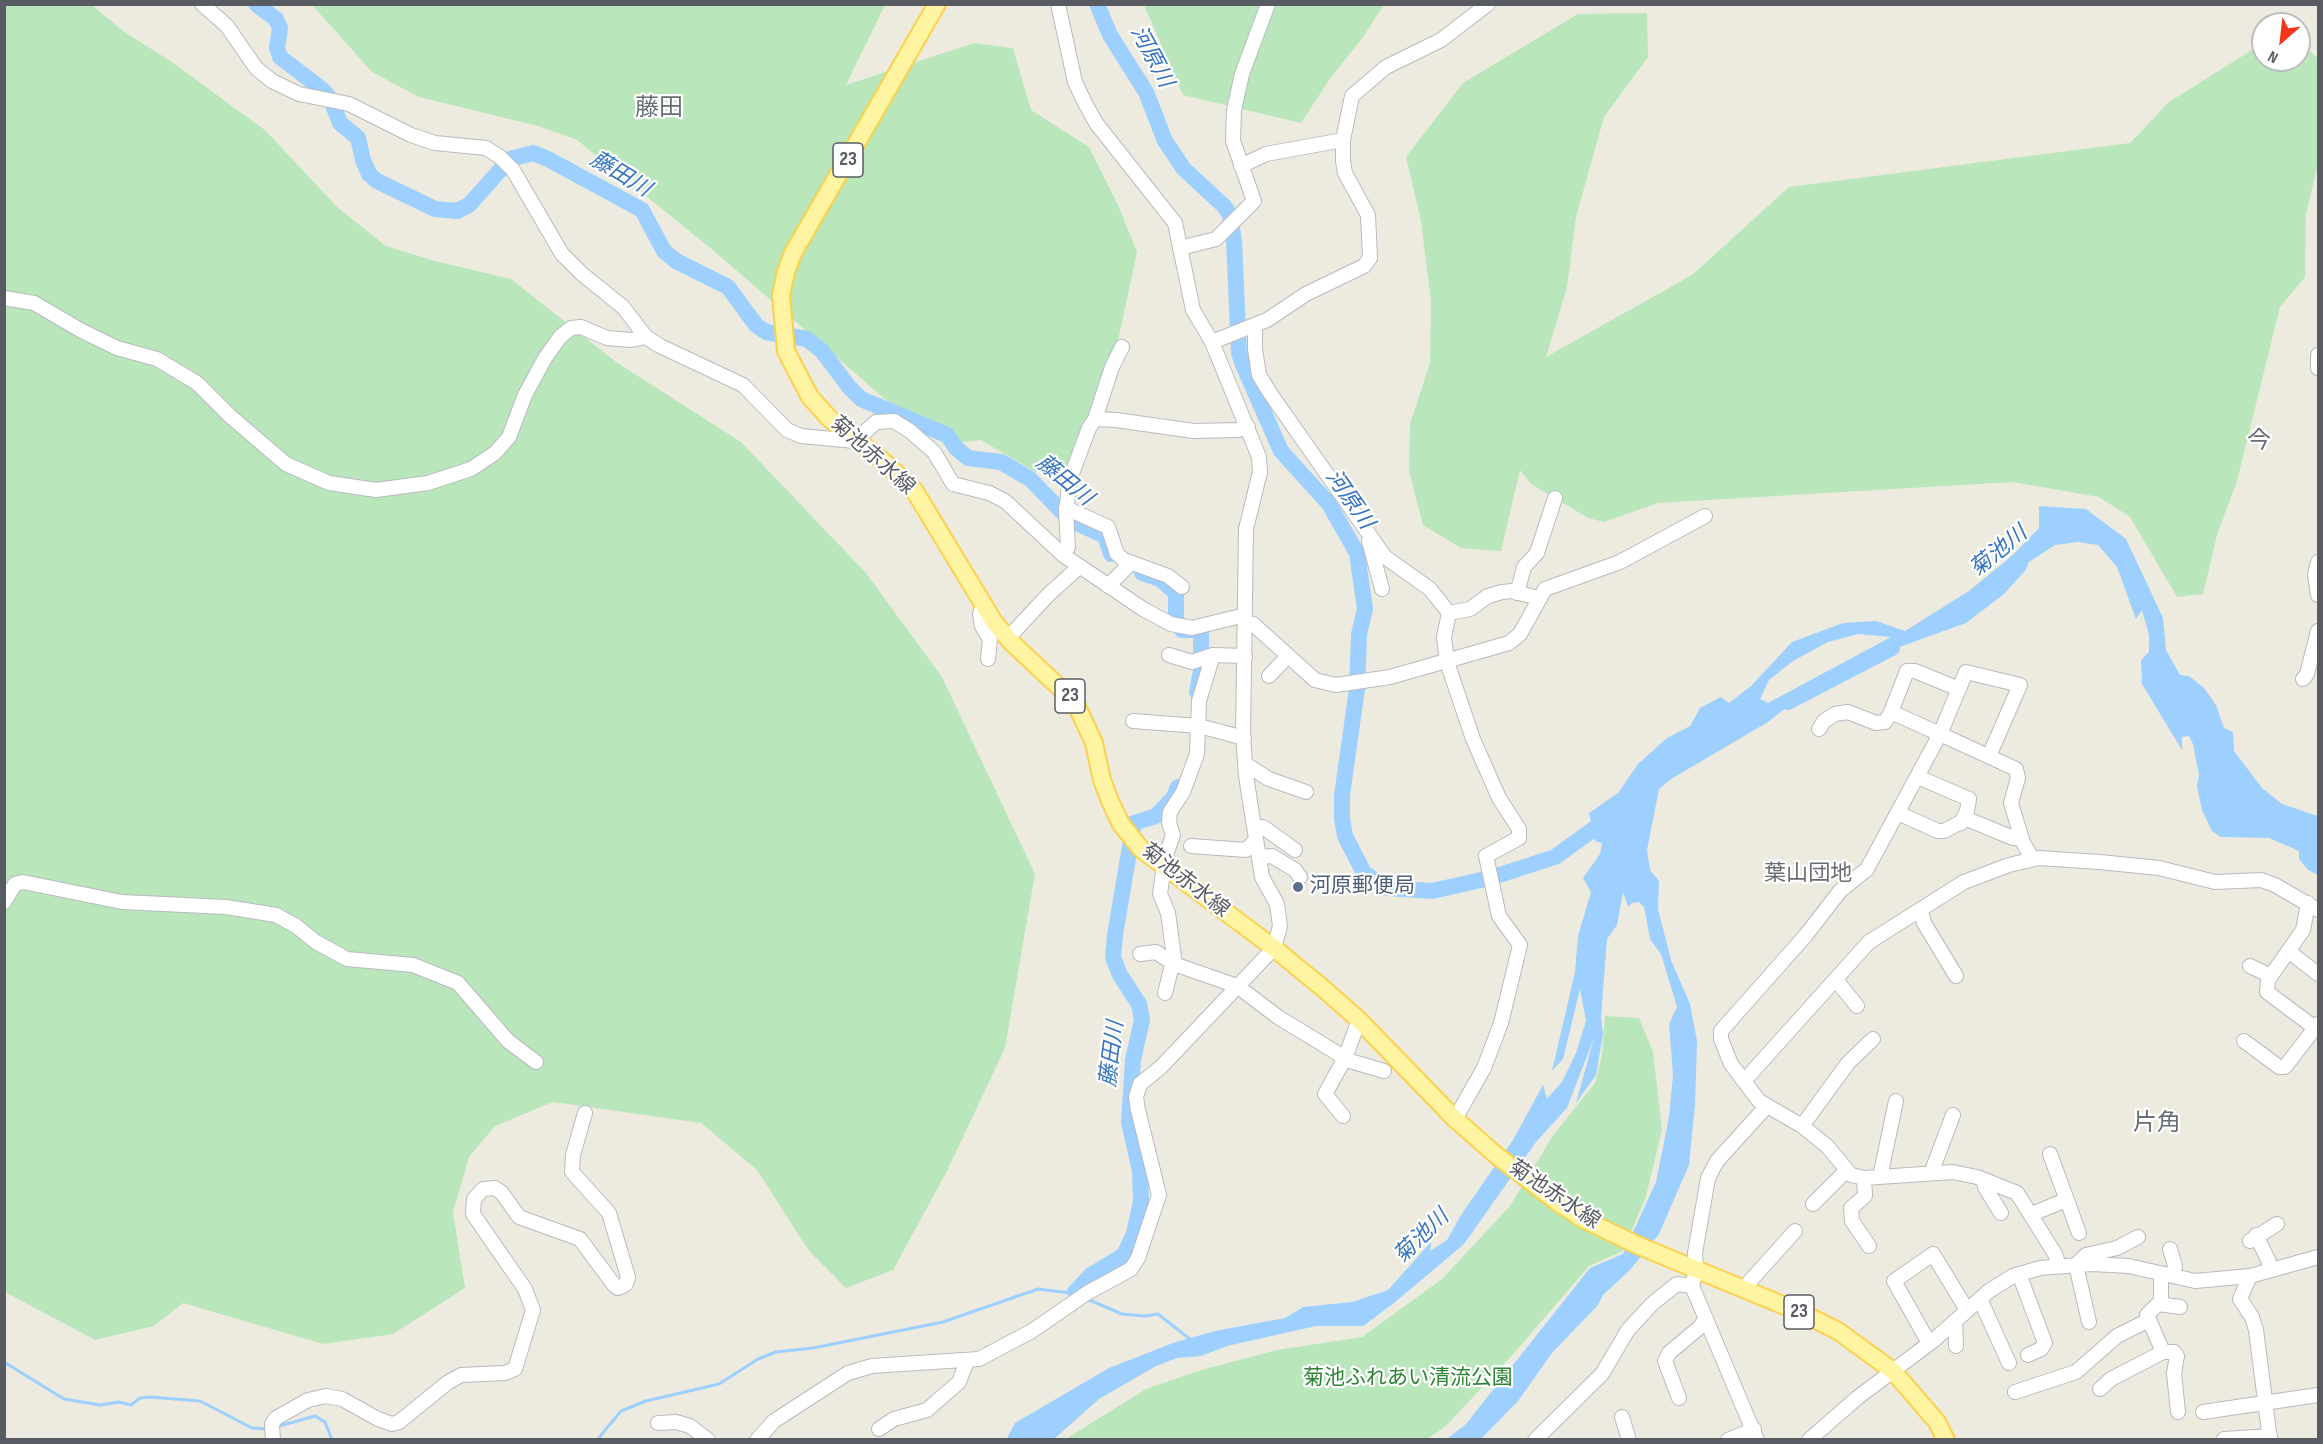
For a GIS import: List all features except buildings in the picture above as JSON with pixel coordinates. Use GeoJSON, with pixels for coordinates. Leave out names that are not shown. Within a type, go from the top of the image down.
{"type":"FeatureCollection","features":[{"type":"Feature","properties":{"kind":"main road","name":"菊池赤水線"},"geometry":{"type":"LineString","coordinates":[[937,4],[793,253],[781,295],[782,322],[786,351],[810,398],[855,441],[881,459],[914,490],[941,531],[983,606],[1008,638],[1075,702],[1086,721],[1102,780],[1121,824],[1141,849],[1163,868],[1274,948],[1359,1020],[1455,1119],[1534,1184],[1596,1225],[1671,1260],[1694,1278],[1743,1289],[1802,1313],[1838,1331],[1893,1371],[1926,1408],[1946,1440]]}},
{"type":"Feature","properties":{"kind":"street"},"geometry":{"type":"LineString","coordinates":[[202,4],[232,33],[256,68],[281,85],[299,94],[349,104],[411,135],[435,143],[486,148],[500,157],[513,170],[562,254],[582,274],[623,307],[646,337],[660,346],[743,385],[787,430],[801,436],[855,441],[876,422],[894,421],[910,431],[934,452],[953,484],[989,493],[1005,501],[1063,555],[1108,586],[1171,624],[1192,628],[1245,619],[1315,680],[1336,685],[1390,677],[1509,643],[1520,634],[1545,589],[1620,562],[1705,516]]}},
{"type":"Feature","properties":{"kind":"street"},"geometry":{"type":"LineString","coordinates":[[757,1440],[774,1420],[848,1374],[872,1366],[979,1359],[1032,1331],[1087,1293],[1131,1269],[1138,1257],[1159,1195],[1138,1110],[1136,1097],[1140,1084],[1161,1067],[1274,948],[1280,916],[1262,877],[1245,764],[1244,738],[1246,529],[1260,472],[1256,443],[1212,342],[1193,310],[1175,222],[1096,123],[1085,103],[1075,82],[1058,4]]}},
{"type":"Feature","properties":{"kind":"street"},"geometry":{"type":"LineString","coordinates":[[1180,248],[1216,239],[1254,201],[1233,141],[1234,111],[1242,74],[1268,4]]}},
{"type":"Feature","properties":{"kind":"street"},"geometry":{"type":"LineString","coordinates":[[1212,342],[1255,326],[1306,294],[1356,271],[1370,258],[1368,215],[1345,173],[1343,140],[1352,96],[1386,67],[1441,40],[1488,4]]}},
{"type":"Feature","properties":{"kind":"street"},"geometry":{"type":"LineString","coordinates":[[1240,165],[1266,154],[1343,140]]}},
{"type":"Feature","properties":{"kind":"street"},"geometry":{"type":"LineString","coordinates":[[4,298],[34,303],[81,331],[117,348],[157,359],[197,383],[245,430],[286,464],[328,483],[376,490],[428,483],[471,469],[495,453],[509,437],[525,395],[545,358],[560,337],[571,328],[581,327],[607,338],[631,340],[646,337]]}},
{"type":"Feature","properties":{"kind":"street"},"geometry":{"type":"LineString","coordinates":[[1255,326],[1255,349],[1259,375],[1385,557],[1430,589],[1449,613]]}},
{"type":"Feature","properties":{"kind":"street"},"geometry":{"type":"LineString","coordinates":[[1063,555],[1068,547],[1066,508],[1070,479],[1089,428],[1095,420],[1112,367],[1122,347]]}},
{"type":"Feature","properties":{"kind":"street"},"geometry":{"type":"LineString","coordinates":[[2319,356],[2319,368]]}},
{"type":"Feature","properties":{"kind":"street"},"geometry":{"type":"LineString","coordinates":[[1095,420],[1116,420],[1194,431],[1238,430],[1248,427]]}},
{"type":"Feature","properties":{"kind":"street"},"geometry":{"type":"LineString","coordinates":[[1517,592],[1524,567],[1537,553],[1555,498]]}},
{"type":"Feature","properties":{"kind":"street"},"geometry":{"type":"LineString","coordinates":[[1066,508],[1108,527],[1117,554],[1131,564],[1168,576],[1182,587]]}},
{"type":"Feature","properties":{"kind":"street"},"geometry":{"type":"LineString","coordinates":[[1370,534],[1368,539],[1382,589]]}},
{"type":"Feature","properties":{"kind":"street"},"geometry":{"type":"LineString","coordinates":[[2319,562],[2315,574],[2319,595]]}},
{"type":"Feature","properties":{"kind":"street"},"geometry":{"type":"LineString","coordinates":[[1108,586],[1131,564]]}},
{"type":"Feature","properties":{"kind":"street"},"geometry":{"type":"LineString","coordinates":[[1008,638],[1049,594],[1080,567]]}},
{"type":"Feature","properties":{"kind":"street"},"geometry":{"type":"LineString","coordinates":[[1449,613],[1470,609],[1488,596],[1512,591],[1538,598]]}},
{"type":"Feature","properties":{"kind":"street"},"geometry":{"type":"LineString","coordinates":[[983,606],[980,614],[990,639],[988,659]]}},
{"type":"Feature","properties":{"kind":"street"},"geometry":{"type":"LineString","coordinates":[[1449,613],[1444,637],[1447,662],[1473,739],[1499,798],[1519,829],[1518,838],[1486,856],[1495,902],[1507,929],[1520,945],[1501,1023],[1484,1068],[1455,1119]]}},
{"type":"Feature","properties":{"kind":"street"},"geometry":{"type":"LineString","coordinates":[[2303,679],[2307,674],[2319,631]]}},
{"type":"Feature","properties":{"kind":"street"},"geometry":{"type":"LineString","coordinates":[[1169,655],[1192,662],[1213,655],[1245,656]]}},
{"type":"Feature","properties":{"kind":"street"},"geometry":{"type":"LineString","coordinates":[[1165,993],[1174,964],[1168,913],[1160,894],[1163,868],[1173,835],[1169,823],[1170,812],[1183,792],[1197,754],[1199,701],[1213,655]]}},
{"type":"Feature","properties":{"kind":"street"},"geometry":{"type":"LineString","coordinates":[[1269,676],[1288,656]]}},
{"type":"Feature","properties":{"kind":"street"},"geometry":{"type":"LineString","coordinates":[[1820,729],[1824,721],[1835,714],[1848,712],[1876,723],[1885,722],[1907,671],[1915,670],[1959,689]]}},
{"type":"Feature","properties":{"kind":"street"},"geometry":{"type":"LineString","coordinates":[[1989,756],[2020,685],[1966,672],[1940,734],[1868,869],[1840,891],[1806,935],[1721,1031],[1721,1039],[1731,1064],[1766,1107],[1802,1126],[1827,1146],[1851,1175],[1864,1178],[1953,1172],[1985,1180],[2017,1193],[2032,1214],[2055,1254],[2059,1266]]}},
{"type":"Feature","properties":{"kind":"street"},"geometry":{"type":"LineString","coordinates":[[1890,712],[2016,769],[2018,778],[2011,803],[2022,838],[2033,859]]}},
{"type":"Feature","properties":{"kind":"street"},"geometry":{"type":"LineString","coordinates":[[1133,722],[1199,726],[1244,738]]}},
{"type":"Feature","properties":{"kind":"street"},"geometry":{"type":"LineString","coordinates":[[1245,764],[1269,779],[1306,792]]}},
{"type":"Feature","properties":{"kind":"street"},"geometry":{"type":"LineString","coordinates":[[1918,777],[1969,800],[1961,823]]}},
{"type":"Feature","properties":{"kind":"street"},"geometry":{"type":"LineString","coordinates":[[1898,813],[1938,831],[1944,831],[1967,819],[2013,838],[2022,838]]}},
{"type":"Feature","properties":{"kind":"street"},"geometry":{"type":"LineString","coordinates":[[1191,846],[1246,850],[1263,827],[1295,850]]}},
{"type":"Feature","properties":{"kind":"street"},"geometry":{"type":"LineString","coordinates":[[1259,858],[1272,856],[1295,870],[1300,877]]}},
{"type":"Feature","properties":{"kind":"street"},"geometry":{"type":"LineString","coordinates":[[1744,1081],[1869,942],[1889,927],[1921,911],[1977,875],[2033,859],[2146,866],[2215,882],[2261,880],[2275,885],[2313,907],[2303,930],[2271,976],[2267,992],[2317,1026],[2285,1067],[2279,1067],[2244,1041]]}},
{"type":"Feature","properties":{"kind":"street"},"geometry":{"type":"LineString","coordinates":[[4,902],[15,884],[23,882],[122,902],[226,907],[276,915],[296,926],[316,942],[347,959],[413,965],[458,983],[508,1041],[536,1062]]}},
{"type":"Feature","properties":{"kind":"street"},"geometry":{"type":"LineString","coordinates":[[1921,911],[1924,923],[1956,976]]}},
{"type":"Feature","properties":{"kind":"street"},"geometry":{"type":"LineString","coordinates":[[2288,951],[2319,974]]}},
{"type":"Feature","properties":{"kind":"street"},"geometry":{"type":"LineString","coordinates":[[1140,954],[1156,952],[1174,964],[1237,987],[1278,1017],[1345,1058],[1384,1071]]}},
{"type":"Feature","properties":{"kind":"street"},"geometry":{"type":"LineString","coordinates":[[2250,966],[2271,976]]}},
{"type":"Feature","properties":{"kind":"street"},"geometry":{"type":"LineString","coordinates":[[1836,980],[1857,1006]]}},
{"type":"Feature","properties":{"kind":"street"},"geometry":{"type":"LineString","coordinates":[[1343,1116],[1325,1094],[1345,1058],[1359,1020]]}},
{"type":"Feature","properties":{"kind":"street"},"geometry":{"type":"LineString","coordinates":[[1802,1126],[1848,1064],[1873,1039]]}},
{"type":"Feature","properties":{"kind":"street"},"geometry":{"type":"LineString","coordinates":[[1880,1177],[1896,1101]]}},
{"type":"Feature","properties":{"kind":"street"},"geometry":{"type":"LineString","coordinates":[[1728,1440],[1755,1435],[1706,1318],[1694,1278],[1695,1252],[1708,1178],[1717,1161],[1766,1107]]}},
{"type":"Feature","properties":{"kind":"street"},"geometry":{"type":"LineString","coordinates":[[273,1440],[272,1424],[276,1418],[282,1412],[308,1400],[326,1396],[342,1399],[392,1424],[399,1422],[447,1383],[461,1375],[505,1373],[515,1369],[532,1310],[525,1289],[473,1214],[474,1199],[483,1189],[495,1188],[502,1193],[519,1217],[580,1239],[614,1285],[618,1288],[626,1284],[628,1277],[609,1213],[572,1172],[573,1155],[585,1113]]}},
{"type":"Feature","properties":{"kind":"street"},"geometry":{"type":"LineString","coordinates":[[1935,1173],[1933,1168],[1953,1115]]}},
{"type":"Feature","properties":{"kind":"street"},"geometry":{"type":"LineString","coordinates":[[2050,1154],[2079,1233]]}},
{"type":"Feature","properties":{"kind":"street"},"geometry":{"type":"LineString","coordinates":[[1813,1204],[1847,1170]]}},
{"type":"Feature","properties":{"kind":"street"},"geometry":{"type":"LineString","coordinates":[[1864,1178],[1865,1196],[1851,1208],[1852,1221],[1869,1246]]}},
{"type":"Feature","properties":{"kind":"street"},"geometry":{"type":"LineString","coordinates":[[1985,1180],[1985,1187],[2001,1213]]}},
{"type":"Feature","properties":{"kind":"street"},"geometry":{"type":"LineString","coordinates":[[2032,1214],[2066,1200]]}},
{"type":"Feature","properties":{"kind":"street"},"geometry":{"type":"LineString","coordinates":[[2269,1270],[2269,1262],[2253,1238],[2277,1224]]}},
{"type":"Feature","properties":{"kind":"street"},"geometry":{"type":"LineString","coordinates":[[1743,1289],[1795,1231]]}},
{"type":"Feature","properties":{"kind":"street"},"geometry":{"type":"LineString","coordinates":[[2076,1265],[2086,1255],[2117,1248],[2138,1238]]}},
{"type":"Feature","properties":{"kind":"street"},"geometry":{"type":"LineString","coordinates":[[2161,1304],[2167,1275],[2175,1266],[2170,1249]]}},
{"type":"Feature","properties":{"kind":"street"},"geometry":{"type":"LineString","coordinates":[[1929,1343],[1894,1281],[1933,1254],[1967,1310]]}},
{"type":"Feature","properties":{"kind":"street"},"geometry":{"type":"LineString","coordinates":[[1809,1440],[1841,1411],[1929,1343],[1980,1299],[2019,1274],[2059,1266],[2116,1264],[2194,1281],[2250,1276],[2319,1257]]}},
{"type":"Feature","properties":{"kind":"street"},"geometry":{"type":"LineString","coordinates":[[2076,1265],[2089,1322]]}},
{"type":"Feature","properties":{"kind":"street"},"geometry":{"type":"LineString","coordinates":[[2019,1274],[2045,1343],[2041,1349],[2028,1354]]}},
{"type":"Feature","properties":{"kind":"street"},"geometry":{"type":"LineString","coordinates":[[2224,1439],[2270,1438],[2256,1330],[2252,1317],[2240,1299],[2250,1276]]}},
{"type":"Feature","properties":{"kind":"street"},"geometry":{"type":"LineString","coordinates":[[1535,1440],[1602,1374],[1628,1330],[1652,1304],[1677,1284],[1694,1278]]}},
{"type":"Feature","properties":{"kind":"street"},"geometry":{"type":"LineString","coordinates":[[1980,1299],[2009,1363]]}},
{"type":"Feature","properties":{"kind":"street"},"geometry":{"type":"LineString","coordinates":[[2163,1352],[2147,1315],[2152,1308],[2161,1304],[2180,1306]]}},
{"type":"Feature","properties":{"kind":"street"},"geometry":{"type":"LineString","coordinates":[[1679,1398],[1665,1361],[1669,1353],[1700,1327],[1706,1318]]}},
{"type":"Feature","properties":{"kind":"street"},"geometry":{"type":"LineString","coordinates":[[2015,1392],[2076,1372],[2117,1336],[2149,1320]]}},
{"type":"Feature","properties":{"kind":"street"},"geometry":{"type":"LineString","coordinates":[[1954,1321],[1956,1346]]}},
{"type":"Feature","properties":{"kind":"street"},"geometry":{"type":"LineString","coordinates":[[2100,1389],[2111,1379],[2163,1352],[2174,1352],[2177,1356],[2174,1373],[2178,1412]]}},
{"type":"Feature","properties":{"kind":"street"},"geometry":{"type":"LineString","coordinates":[[879,1429],[894,1419],[927,1410],[959,1382],[967,1361]]}},
{"type":"Feature","properties":{"kind":"street"},"geometry":{"type":"LineString","coordinates":[[2203,1412],[2319,1395]]}},
{"type":"Feature","properties":{"kind":"street"},"geometry":{"type":"LineString","coordinates":[[1622,1417],[1629,1440]]}},
{"type":"Feature","properties":{"kind":"street"},"geometry":{"type":"LineString","coordinates":[[658,1423],[676,1422],[690,1426],[708,1440]]}},
{"type":"Feature","properties":{"kind":"green space"},"geometry":{"type":"Polygon","coordinates":[[[4,5],[92,5],[123,31],[172,62],[266,131],[337,207],[386,246],[431,260],[511,279],[616,362],[741,442],[866,573],[942,677],[1035,874],[1005,1048],[947,1171],[893,1270],[846,1288],[809,1251],[757,1170],[701,1123],[553,1102],[495,1126],[469,1157],[453,1212],[465,1288],[393,1334],[323,1344],[183,1303],[154,1326],[95,1340],[5,1292],[4,5]]]}},
{"type":"Feature","properties":{"kind":"green space"},"geometry":{"type":"Polygon","coordinates":[[[312,5],[885,5],[846,85],[974,43],[1013,48],[1031,110],[1089,147],[1118,205],[1137,252],[1118,341],[1074,467],[1035,472],[981,440],[962,442],[886,400],[714,251],[577,140],[538,126],[419,97],[372,72],[312,5]]]}},
{"type":"Feature","properties":{"kind":"green space"},"geometry":{"type":"Polygon","coordinates":[[[1144,5],[1384,5],[1361,40],[1331,77],[1301,123],[1183,95],[1144,5]]]}},
{"type":"Feature","properties":{"kind":"green space"},"geometry":{"type":"Polygon","coordinates":[[[1647,13],[1648,57],[1604,117],[1576,217],[1567,287],[1546,357],[1692,275],[1789,187],[2130,143],[2169,102],[2251,51],[2251,72],[2311,72],[2311,52],[2318,58],[2318,164],[2306,214],[2305,277],[2280,307],[2237,481],[2217,535],[2203,594],[2177,597],[2130,517],[2099,497],[2012,482],[1658,503],[1604,522],[1588,518],[1531,484],[1520,470],[1501,551],[1461,548],[1423,525],[1409,471],[1410,424],[1430,363],[1431,301],[1421,221],[1406,157],[1463,83],[1578,14],[1647,13]]]}},
{"type":"Feature","properties":{"kind":"green space","name":"菊池ふれあい清流公園"},"geometry":{"type":"Polygon","coordinates":[[[1605,1016],[1639,1018],[1653,1052],[1662,1130],[1646,1196],[1623,1251],[1589,1266],[1515,1352],[1446,1426],[1426,1440],[1064,1440],[1146,1389],[1201,1370],[1277,1350],[1362,1337],[1442,1279],[1510,1206],[1554,1134],[1595,1083],[1602,1055],[1605,1016]]]}},
{"type":"Feature","properties":{"kind":"water"},"geometry":{"type":"Polygon","coordinates":[[[2039,506],[2086,509],[2126,539],[2163,618],[2166,650],[2180,675],[2189,676],[2204,688],[2216,705],[2224,728],[2233,732],[2234,751],[2262,788],[2282,804],[2318,816],[2318,875],[2308,870],[2299,859],[2299,851],[2269,838],[2221,837],[2212,831],[2202,810],[2193,744],[2189,736],[2182,737],[2182,750],[2142,684],[2141,660],[2149,652],[2149,635],[2142,610],[2136,619],[2117,567],[2098,545],[2078,542],[2055,545],[2029,562],[2025,571],[2004,594],[1966,623],[1833,671],[1768,722],[1671,779],[1659,789],[1647,850],[1650,870],[1659,881],[1658,909],[1671,960],[1690,1004],[1697,1041],[1695,1105],[1689,1165],[1659,1234],[1630,1270],[1603,1295],[1598,1305],[1552,1353],[1518,1401],[1482,1438],[1447,1439],[1466,1424],[1590,1268],[1623,1254],[1656,1182],[1669,1117],[1673,1075],[1669,1024],[1677,1007],[1661,954],[1650,939],[1644,907],[1639,902],[1632,903],[1628,907],[1623,892],[1617,925],[1607,939],[1601,1017],[1603,1034],[1596,1075],[1576,1103],[1594,1038],[1567,1108],[1536,1142],[1464,1244],[1363,1326],[1316,1326],[1227,1346],[1201,1356],[1177,1358],[1156,1366],[1099,1399],[1054,1439],[1006,1440],[1015,1423],[1109,1368],[1173,1343],[1215,1331],[1285,1318],[1303,1307],[1352,1302],[1388,1290],[1431,1242],[1430,1251],[1447,1240],[1461,1215],[1513,1140],[1543,1085],[1547,1099],[1562,1082],[1576,1053],[1586,1021],[1580,989],[1563,1059],[1552,1071],[1575,972],[1578,936],[1591,892],[1583,878],[1600,854],[1602,843],[1595,841],[1589,813],[1618,793],[1638,764],[1667,738],[1690,726],[1700,708],[1721,697],[1729,703],[1751,686],[1792,642],[1843,623],[1876,621],[1905,631],[1969,591],[2013,555],[2039,528],[2039,506]],[[1858,634],[1828,642],[1793,661],[1769,680],[1760,699],[1768,703],[1891,637],[1858,634]]]}},
{"type":"Feature","properties":{"kind":"waterway","name":"藤田川"},"geometry":{"type":"LineString","coordinates":[[256,4],[276,19],[280,28],[277,48],[280,57],[323,90],[331,100],[340,123],[358,138],[369,174],[377,181],[435,209],[457,211],[469,205],[510,159],[533,153],[548,159],[642,210],[664,251],[676,261],[728,287],[756,325],[766,332],[807,339],[822,351],[861,399],[947,435],[956,448],[968,458],[1001,462],[1030,479],[1070,520],[1105,536],[1111,554]]}},
{"type":"Feature","properties":{"kind":"waterway","name":"河原川"},"geometry":{"type":"LineString","coordinates":[[1097,4],[1110,35],[1146,92],[1165,141],[1184,169],[1224,206],[1230,215],[1234,241],[1239,353],[1243,365],[1281,451],[1329,504],[1357,553],[1365,609],[1359,634],[1357,689],[1342,795],[1342,819],[1345,836],[1364,873],[1387,888],[1432,891],[1490,878],[1555,857],[1609,818]]}},
{"type":"Feature","properties":{"kind":"waterway","name":"藤田川"},"geometry":{"type":"LineString","coordinates":[[1142,573],[1160,579],[1176,593],[1176,618],[1182,630],[1201,630],[1201,671],[1197,692]]}},
{"type":"Feature","properties":{"kind":"waterway","name":"菊池川"},"geometry":{"type":"LineString","coordinates":[[1788,702],[1892,648]]}},
{"type":"Feature","properties":{"kind":"waterway","name":"藤田川"},"geometry":{"type":"LineString","coordinates":[[1075,1292],[1091,1275],[1124,1255],[1134,1234],[1141,1201],[1140,1171],[1129,1122],[1133,1060],[1142,1020],[1139,1004],[1120,975],[1113,957],[1134,823],[1156,816],[1174,797],[1178,787]]}},
{"type":"Feature","properties":{"kind":"waterway"},"geometry":{"type":"LineString","coordinates":[[597,1440],[621,1411],[646,1401],[719,1384],[758,1359],[776,1352],[813,1348],[943,1322],[1038,1289],[1079,1294]]}},
{"type":"Feature","properties":{"kind":"waterway"},"geometry":{"type":"LineString","coordinates":[[1087,1299],[1122,1314],[1145,1316],[1158,1314],[1191,1340]]}},
{"type":"Feature","properties":{"kind":"waterway"},"geometry":{"type":"LineString","coordinates":[[4,1362],[64,1399],[100,1405],[119,1402],[131,1405],[140,1398],[150,1397],[200,1401],[252,1428],[267,1429]]}},
{"type":"Feature","properties":{"kind":"waterway"},"geometry":{"type":"LineString","coordinates":[[276,1427],[315,1416],[325,1422],[332,1440]]}},
{"type":"Feature","properties":{"kind":"place","name":"河原郵便局"},"geometry":{"type":"Point","coordinates":[1298,887]}},
{"type":"Feature","properties":{"kind":"district","name":"藤田"},"geometry":{"type":"Point","coordinates":[659,109]}},
{"type":"Feature","properties":{"kind":"district","name":"今"},"geometry":{"type":"Point","coordinates":[2259,442]}},
{"type":"Feature","properties":{"kind":"district","name":"葉山団地"},"geometry":{"type":"Point","coordinates":[1808,874]}},
{"type":"Feature","properties":{"kind":"district","name":"片角"},"geometry":{"type":"Point","coordinates":[2157,1124]}}]}
